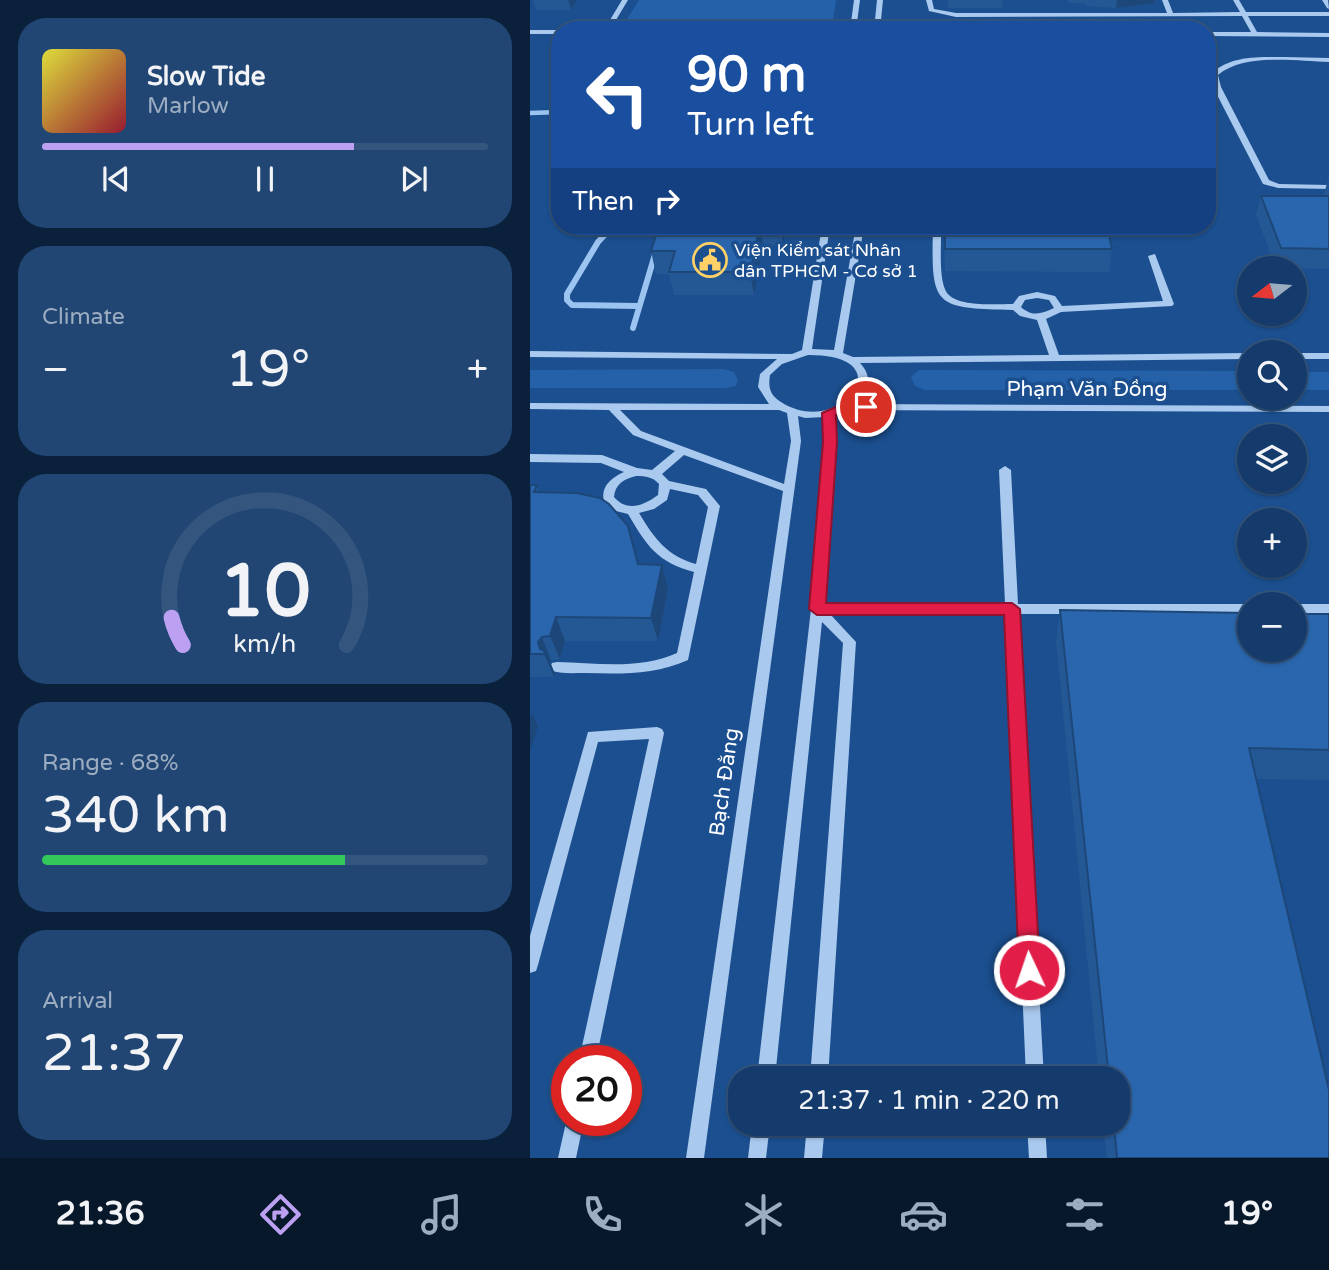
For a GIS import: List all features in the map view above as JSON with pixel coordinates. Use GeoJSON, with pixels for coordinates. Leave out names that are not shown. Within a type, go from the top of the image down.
{"type":"FeatureCollection","features":[{"type":"Feature","properties":{"kind":"street"},"geometry":{"type":"LineString","coordinates":[[612,21],[625,0]]}},
{"type":"Feature","properties":{"kind":"street"},"geometry":{"type":"LineString","coordinates":[[854,21],[857,0]]}},
{"type":"Feature","properties":{"kind":"street"},"geometry":{"type":"LineString","coordinates":[[878,21],[880,0]]}},
{"type":"Feature","properties":{"kind":"street"},"geometry":{"type":"LineString","coordinates":[[929,0],[931,10],[942,14],[1329,14]]}},
{"type":"Feature","properties":{"kind":"street"},"geometry":{"type":"LineString","coordinates":[[1165,0],[1171,15]]}},
{"type":"Feature","properties":{"kind":"street"},"geometry":{"type":"LineString","coordinates":[[1236,0],[1254,34]]}},
{"type":"Feature","properties":{"kind":"street"},"geometry":{"type":"LineString","coordinates":[[1324,0],[1329,7]]}},
{"type":"Feature","properties":{"kind":"street"},"geometry":{"type":"LineString","coordinates":[[530,32],[551,32]]}},
{"type":"Feature","properties":{"kind":"street"},"geometry":{"type":"LineString","coordinates":[[1216,34],[1329,34]]}},
{"type":"Feature","properties":{"kind":"street"},"geometry":{"type":"LineString","coordinates":[[1216,72],[1224,65],[1239,61],[1329,60]]}},
{"type":"Feature","properties":{"kind":"street"},"geometry":{"type":"LineString","coordinates":[[1216,83],[1266,182],[1278,186],[1329,187]]}},
{"type":"Feature","properties":{"kind":"street"},"geometry":{"type":"LineString","coordinates":[[807,352],[825,235]]}},
{"type":"Feature","properties":{"kind":"street"},"geometry":{"type":"LineString","coordinates":[[838,354],[858,235]]}},
{"type":"Feature","properties":{"kind":"street"},"geometry":{"type":"LineString","coordinates":[[937,235],[937,271],[941,295],[948,302],[958,305],[1016,307],[1023,314],[1042,318],[1053,315],[1059,309],[1169,304],[1152,256]]}},
{"type":"Feature","properties":{"kind":"street"},"geometry":{"type":"LineString","coordinates":[[1016,307],[1022,298],[1037,295],[1052,298],[1059,309]]}},
{"type":"Feature","properties":{"kind":"street"},"geometry":{"type":"LineString","coordinates":[[530,354],[838,354],[861,368],[866,378],[864,389],[857,399],[829,413],[530,406]]}},
{"type":"Feature","properties":{"kind":"street"},"geometry":{"type":"LineString","coordinates":[[785,410],[768,400],[762,390],[763,380],[768,370],[792,355]]}},
{"type":"Feature","properties":{"kind":"street","name":"Phạm Văn Đồng"},"geometry":{"type":"LineString","coordinates":[[851,360],[1237,356]]}},
{"type":"Feature","properties":{"kind":"street"},"geometry":{"type":"LineString","coordinates":[[1307,356],[1329,356]]}},
{"type":"Feature","properties":{"kind":"street"},"geometry":{"type":"LineString","coordinates":[[611,406],[637,433],[788,489]]}},
{"type":"Feature","properties":{"kind":"street","name":"Phạm Văn Đồng"},"geometry":{"type":"LineString","coordinates":[[845,407],[1329,409]]}},
{"type":"Feature","properties":{"kind":"street","name":"Bạch Đằng"},"geometry":{"type":"LineString","coordinates":[[695,1158],[796,441],[785,410]]}},
{"type":"Feature","properties":{"kind":"street"},"geometry":{"type":"LineString","coordinates":[[767,1066],[817,609],[830,442],[829,413]]}},
{"type":"Feature","properties":{"kind":"street"},"geometry":{"type":"LineString","coordinates":[[655,474],[683,450]]}},
{"type":"Feature","properties":{"kind":"street"},"geometry":{"type":"LineString","coordinates":[[530,458],[602,459],[636,472],[655,474],[665,484],[703,492],[714,506],[682,656],[671,663],[650,667],[557,667]]}},
{"type":"Feature","properties":{"kind":"street"},"geometry":{"type":"LineString","coordinates":[[1005,470],[1034,1066]]}},
{"type":"Feature","properties":{"kind":"street"},"geometry":{"type":"LineString","coordinates":[[612,504],[608,498],[611,485],[626,474],[636,472]]}},
{"type":"Feature","properties":{"kind":"street"},"geometry":{"type":"LineString","coordinates":[[598,503],[631,510],[656,503],[662,497],[665,484]]}},
{"type":"Feature","properties":{"kind":"street"},"geometry":{"type":"LineString","coordinates":[[631,510],[655,547],[666,558],[677,564],[700,569]]}},
{"type":"Feature","properties":{"kind":"street"},"geometry":{"type":"LineString","coordinates":[[817,609],[1237,609]]}},
{"type":"Feature","properties":{"kind":"street"},"geometry":{"type":"LineString","coordinates":[[817,609],[850,642],[820,1066]]}},
{"type":"Feature","properties":{"kind":"street"},"geometry":{"type":"LineString","coordinates":[[1307,609],[1329,609]]}},
{"type":"Feature","properties":{"kind":"street"},"geometry":{"type":"LineString","coordinates":[[530,965],[592,736],[657,733],[590,1045]]}},
{"type":"Feature","properties":{"kind":"street"},"geometry":{"type":"LineString","coordinates":[[567,1158],[572,1136]]}},
{"type":"Feature","properties":{"kind":"street"},"geometry":{"type":"LineString","coordinates":[[757,1158],[760,1136]]}},
{"type":"Feature","properties":{"kind":"street"},"geometry":{"type":"LineString","coordinates":[[814,1158],[815,1136]]}},
{"type":"Feature","properties":{"kind":"lane"},"geometry":{"type":"LineString","coordinates":[[1042,318],[1053,356]]}},
{"type":"Feature","properties":{"kind":"lane"},"geometry":{"type":"LineString","coordinates":[[1037,1136],[1038,1158]]}},
{"type":"Feature","properties":{"kind":"shaded area"},"geometry":{"type":"Polygon","coordinates":[[[639,0],[836,0],[831,21],[626,21],[639,0]]]}},
{"type":"Feature","properties":{"kind":"shaded area"},"geometry":{"type":"Polygon","coordinates":[[[723,369],[734,372],[738,380],[736,386],[530,388],[530,370],[723,369]]]}},
{"type":"Feature","properties":{"kind":"shaded area"},"geometry":{"type":"Polygon","coordinates":[[[919,370],[1237,371],[1237,390],[925,390],[915,386],[911,377],[919,370]]]}},
{"type":"Feature","properties":{"kind":"shaded area"},"geometry":{"type":"Polygon","coordinates":[[[1307,372],[1329,372],[1329,390],[1307,390],[1307,372]]]}},
{"type":"Feature","properties":{"kind":"building"},"geometry":{"type":"Polygon","coordinates":[[[1261,196],[1329,196],[1329,249],[1281,248],[1261,196]]]}},
{"type":"Feature","properties":{"kind":"building"},"geometry":{"type":"Polygon","coordinates":[[[656,235],[758,235],[750,272],[669,272],[675,251],[651,251],[656,235]]]}},
{"type":"Feature","properties":{"kind":"building"},"geometry":{"type":"Polygon","coordinates":[[[945,235],[1109,235],[1112,249],[945,249],[945,235]]]}},
{"type":"Feature","properties":{"kind":"building"},"geometry":{"type":"Polygon","coordinates":[[[530,485],[537,485],[534,492],[577,493],[600,498],[609,504],[628,526],[638,564],[662,565],[651,618],[556,617],[550,636],[542,637],[538,642],[540,649],[545,651],[544,654],[530,654],[530,485]]]}},
{"type":"Feature","properties":{"kind":"building"},"geometry":{"type":"Polygon","coordinates":[[[1060,610],[1237,613],[1237,662],[1307,662],[1307,614],[1329,614],[1329,750],[1249,748],[1329,1090],[1329,1158],[1117,1158],[1115,1136],[1130,1136],[1130,1066],[1108,1066],[1060,610]]]}},
{"type":"Feature","properties":{"kind":"waterway"},"geometry":{"type":"LineString","coordinates":[[530,113],[551,112]]}},
{"type":"Feature","properties":{"kind":"waterway"},"geometry":{"type":"LineString","coordinates":[[605,235],[567,294],[567,300],[572,305],[638,306]]}},
{"type":"Feature","properties":{"kind":"waterway"},"geometry":{"type":"LineString","coordinates":[[633,328],[656,251]]}},
{"type":"Feature","properties":{"kind":"place","name":"Viện Kiểm sát Nhân dân TPHCM - Cơ sở 1"},"geometry":{"type":"Point","coordinates":[710,260]}},
{"type":"Feature","properties":{"kind":"route"},"geometry":{"type":"LineString","coordinates":[[866,407],[845,407],[829,413],[830,442],[817,609],[1012,609],[1029,970]]}}]}
